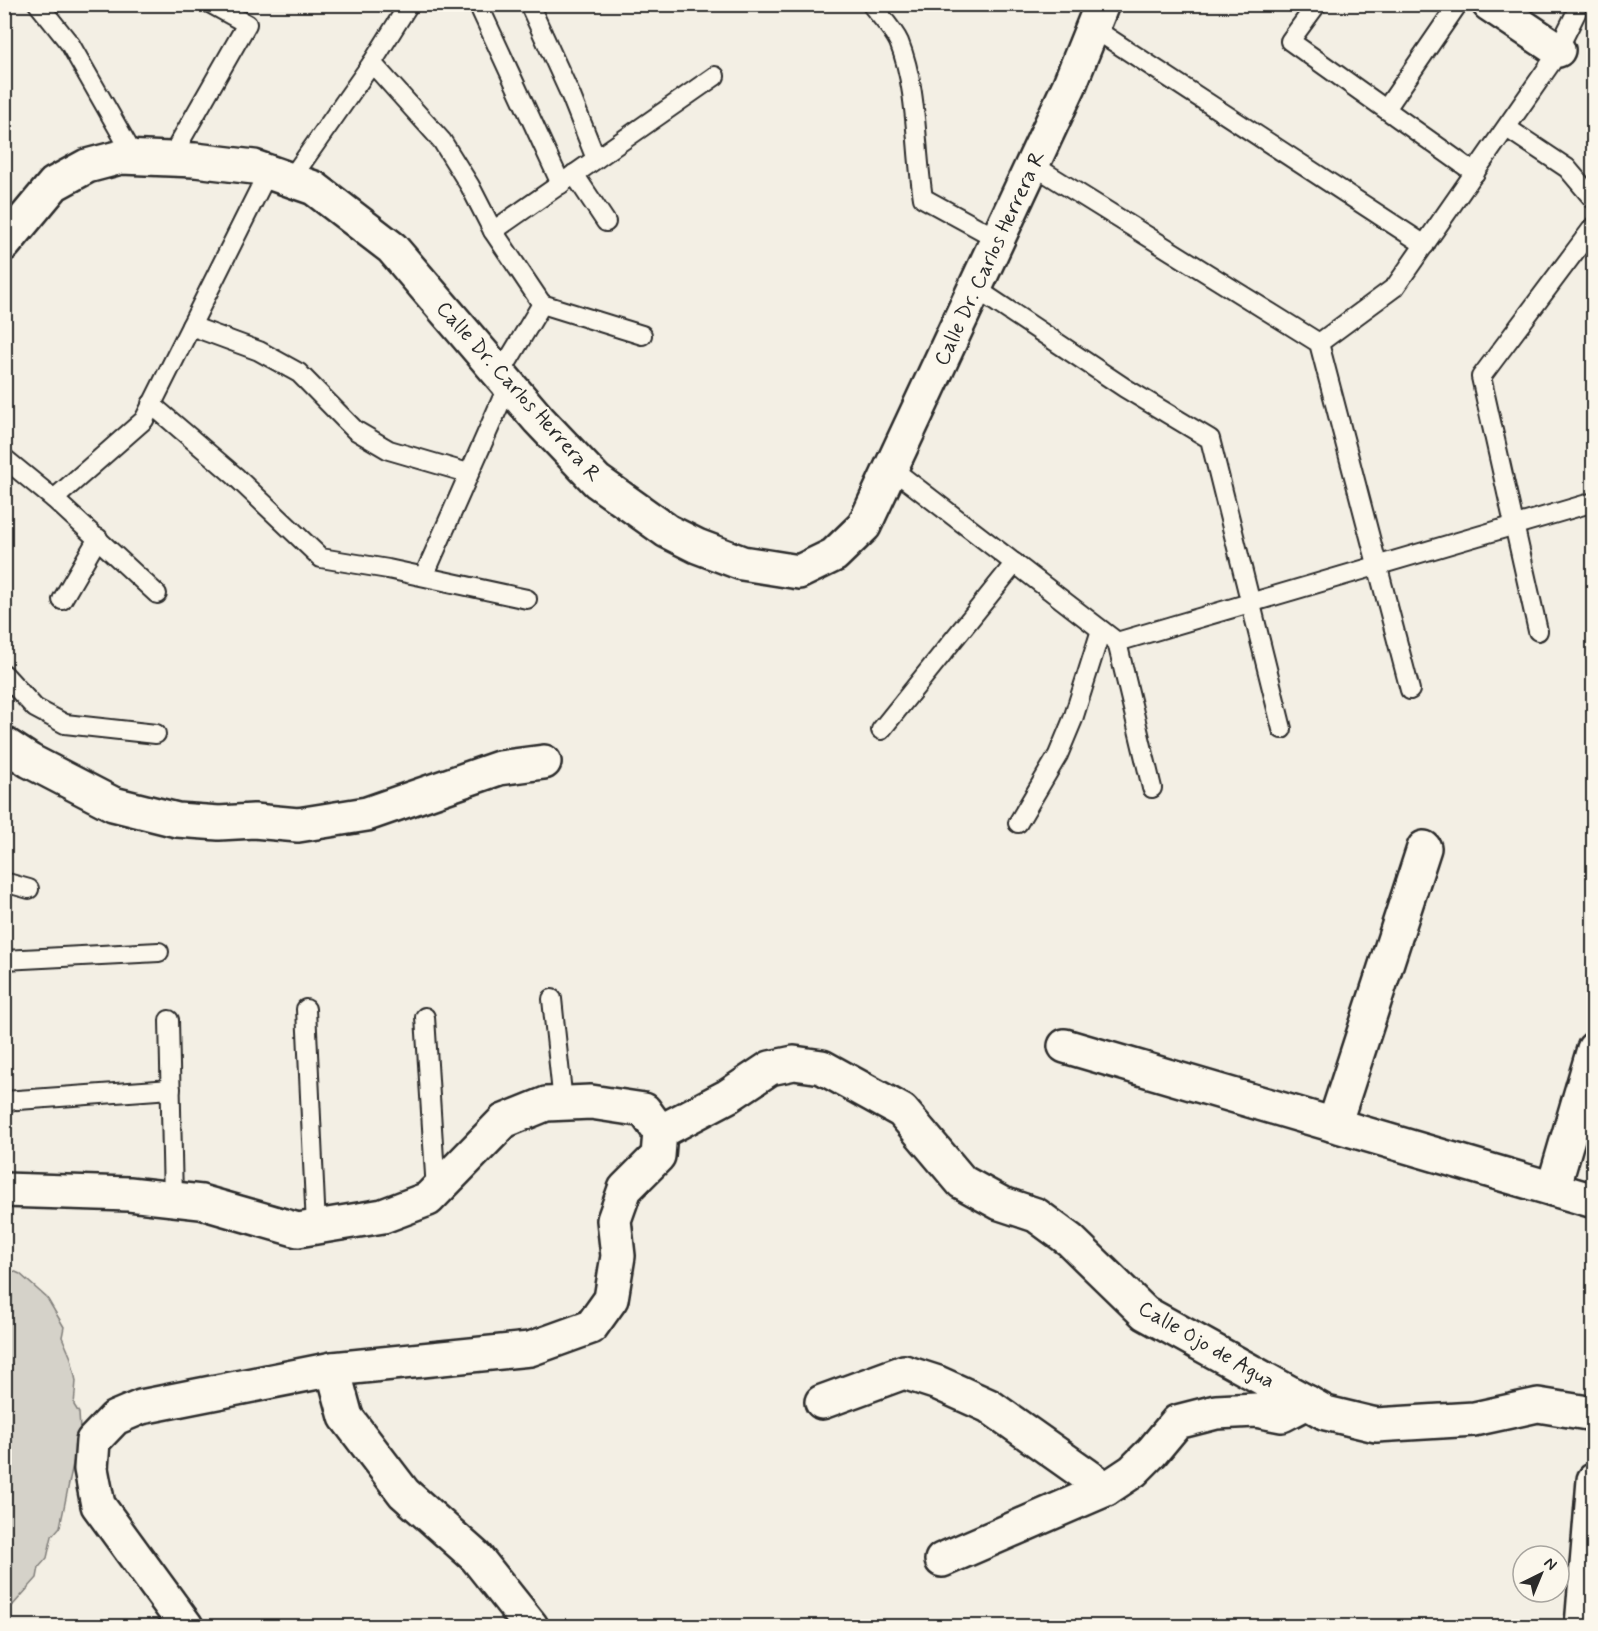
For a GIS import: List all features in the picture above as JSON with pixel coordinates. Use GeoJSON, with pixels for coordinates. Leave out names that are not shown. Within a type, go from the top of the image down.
{"type":"FeatureCollection","features":[{"type":"Feature","properties":{"kind":"street"},"geometry":{"type":"LineString","coordinates":[[1489,4],[1558,50]]}},
{"type":"Feature","properties":{"kind":"street","name":"Calle Dr. Carlos Herrera R"},"geometry":{"type":"LineString","coordinates":[[10,226],[54,184],[87,166],[121,157],[254,167],[314,188],[392,248],[597,481],[667,531],[697,546],[741,563],[799,572],[834,555],[864,526],[1033,165],[1097,16]]}},
{"type":"Feature","properties":{"kind":"street"},"geometry":{"type":"LineString","coordinates":[[4,744],[30,761],[113,804],[177,820],[219,823],[254,821],[298,825],[366,814],[499,768],[544,762]]}},
{"type":"Feature","properties":{"kind":"street"},"geometry":{"type":"LineString","coordinates":[[1334,1125],[1424,848]]}},
{"type":"Feature","properties":{"kind":"street"},"geometry":{"type":"LineString","coordinates":[[1065,1046],[1593,1201]]}},
{"type":"Feature","properties":{"kind":"street"},"geometry":{"type":"LineString","coordinates":[[1553,1190],[1593,1049]]}},
{"type":"Feature","properties":{"kind":"street","name":"Calle Ojo de Agua"},"geometry":{"type":"LineString","coordinates":[[660,1131],[728,1096],[770,1068],[794,1063],[822,1067],[902,1111],[962,1182],[1000,1203],[1036,1215],[1070,1240],[1145,1313],[1326,1413],[1376,1425],[1474,1419],[1538,1404],[1593,1414]]}},
{"type":"Feature","properties":{"kind":"street"},"geometry":{"type":"LineString","coordinates":[[4,1190],[129,1194],[201,1202],[298,1230],[382,1216],[428,1199],[504,1122],[546,1104],[591,1102],[644,1110],[660,1131],[658,1156],[625,1189],[615,1220],[618,1256],[611,1299],[591,1327],[530,1349],[333,1369],[141,1407],[115,1418],[93,1441],[91,1469],[98,1505],[186,1626]]}},
{"type":"Feature","properties":{"kind":"street"},"geometry":{"type":"LineString","coordinates":[[333,1369],[346,1417],[404,1493],[476,1557],[531,1626]]}},
{"type":"Feature","properties":{"kind":"street"},"geometry":{"type":"LineString","coordinates":[[822,1402],[904,1372],[938,1383],[989,1406],[1106,1489]]}},
{"type":"Feature","properties":{"kind":"street"},"geometry":{"type":"LineString","coordinates":[[942,1560],[1106,1489],[1146,1458],[1177,1422],[1216,1412],[1256,1410],[1282,1415],[1306,1402]]}},
{"type":"Feature","properties":{"kind":"street"},"geometry":{"type":"LineString","coordinates":[[1582,1626],[1590,1575],[1593,1480]]}},
{"type":"Feature","properties":{"kind":"lane"},"geometry":{"type":"LineString","coordinates":[[38,4],[70,44],[135,158]]}},
{"type":"Feature","properties":{"kind":"lane"},"geometry":{"type":"LineString","coordinates":[[170,159],[247,24],[211,4]]}},
{"type":"Feature","properties":{"kind":"lane"},"geometry":{"type":"LineString","coordinates":[[477,4],[567,179],[606,222]]}},
{"type":"Feature","properties":{"kind":"lane"},"geometry":{"type":"LineString","coordinates":[[529,4],[571,96],[596,159]]}},
{"type":"Feature","properties":{"kind":"lane"},"geometry":{"type":"LineString","coordinates":[[871,4],[898,40],[912,91],[916,148],[923,198],[998,239]]}},
{"type":"Feature","properties":{"kind":"lane"},"geometry":{"type":"LineString","coordinates":[[1317,4],[1290,41],[1475,173]]}},
{"type":"Feature","properties":{"kind":"lane"},"geometry":{"type":"LineString","coordinates":[[1386,109],[1458,4]]}},
{"type":"Feature","properties":{"kind":"lane"},"geometry":{"type":"LineString","coordinates":[[54,500],[144,420],[191,326],[279,176],[372,63],[401,7]]}},
{"type":"Feature","properties":{"kind":"lane"},"geometry":{"type":"LineString","coordinates":[[1319,343],[1395,287],[1507,128],[1558,50],[1576,13]]}},
{"type":"Feature","properties":{"kind":"lane"},"geometry":{"type":"LineString","coordinates":[[1097,16],[1425,245]]}},
{"type":"Feature","properties":{"kind":"lane"},"geometry":{"type":"LineString","coordinates":[[372,63],[441,141],[470,186],[493,231],[542,304],[642,335]]}},
{"type":"Feature","properties":{"kind":"lane"},"geometry":{"type":"LineString","coordinates":[[493,231],[715,76]]}},
{"type":"Feature","properties":{"kind":"lane"},"geometry":{"type":"LineString","coordinates":[[1507,128],[1567,168],[1593,200]]}},
{"type":"Feature","properties":{"kind":"lane"},"geometry":{"type":"LineString","coordinates":[[1033,165],[1319,343],[1410,690]]}},
{"type":"Feature","properties":{"kind":"lane"},"geometry":{"type":"LineString","coordinates":[[1538,631],[1481,377],[1593,225]]}},
{"type":"Feature","properties":{"kind":"lane"},"geometry":{"type":"LineString","coordinates":[[975,288],[1125,388],[1210,439],[1282,729]]}},
{"type":"Feature","properties":{"kind":"lane"},"geometry":{"type":"LineString","coordinates":[[424,576],[468,473],[504,378],[542,304]]}},
{"type":"Feature","properties":{"kind":"lane"},"geometry":{"type":"LineString","coordinates":[[191,326],[259,351],[299,373],[355,430],[389,450],[468,473]]}},
{"type":"Feature","properties":{"kind":"lane"},"geometry":{"type":"LineString","coordinates":[[151,404],[235,476],[321,558],[424,576],[527,598]]}},
{"type":"Feature","properties":{"kind":"lane"},"geometry":{"type":"LineString","coordinates":[[4,458],[98,538],[157,594]]}},
{"type":"Feature","properties":{"kind":"lane"},"geometry":{"type":"LineString","coordinates":[[891,468],[1117,642],[1152,788]]}},
{"type":"Feature","properties":{"kind":"lane"},"geometry":{"type":"LineString","coordinates":[[1117,642],[1593,502]]}},
{"type":"Feature","properties":{"kind":"lane"},"geometry":{"type":"LineString","coordinates":[[62,600],[98,538]]}},
{"type":"Feature","properties":{"kind":"lane"},"geometry":{"type":"LineString","coordinates":[[881,730],[1015,563]]}},
{"type":"Feature","properties":{"kind":"lane"},"geometry":{"type":"LineString","coordinates":[[1018,823],[1062,746],[1073,719],[1101,630]]}},
{"type":"Feature","properties":{"kind":"lane"},"geometry":{"type":"LineString","coordinates":[[4,674],[36,708],[65,724],[156,734]]}},
{"type":"Feature","properties":{"kind":"lane"},"geometry":{"type":"LineString","coordinates":[[4,882],[29,889]]}},
{"type":"Feature","properties":{"kind":"lane"},"geometry":{"type":"LineString","coordinates":[[4,960],[159,952]]}},
{"type":"Feature","properties":{"kind":"lane"},"geometry":{"type":"LineString","coordinates":[[552,999],[563,1103]]}},
{"type":"Feature","properties":{"kind":"lane"},"geometry":{"type":"LineString","coordinates":[[306,1009],[316,1227]]}},
{"type":"Feature","properties":{"kind":"lane"},"geometry":{"type":"LineString","coordinates":[[425,1017],[436,1191]]}},
{"type":"Feature","properties":{"kind":"lane"},"geometry":{"type":"LineString","coordinates":[[170,1020],[173,1199]]}},
{"type":"Feature","properties":{"kind":"lane"},"geometry":{"type":"LineString","coordinates":[[4,1101],[171,1089]]}},
{"type":"Feature","properties":{"kind":"shaded area"},"geometry":{"type":"Polygon","coordinates":[[[4,1267],[20,1274],[47,1298],[64,1327],[62,1337],[71,1358],[76,1381],[74,1405],[79,1413],[80,1430],[60,1527],[52,1536],[47,1558],[39,1567],[37,1578],[5,1614],[4,1267]]]}}]}
